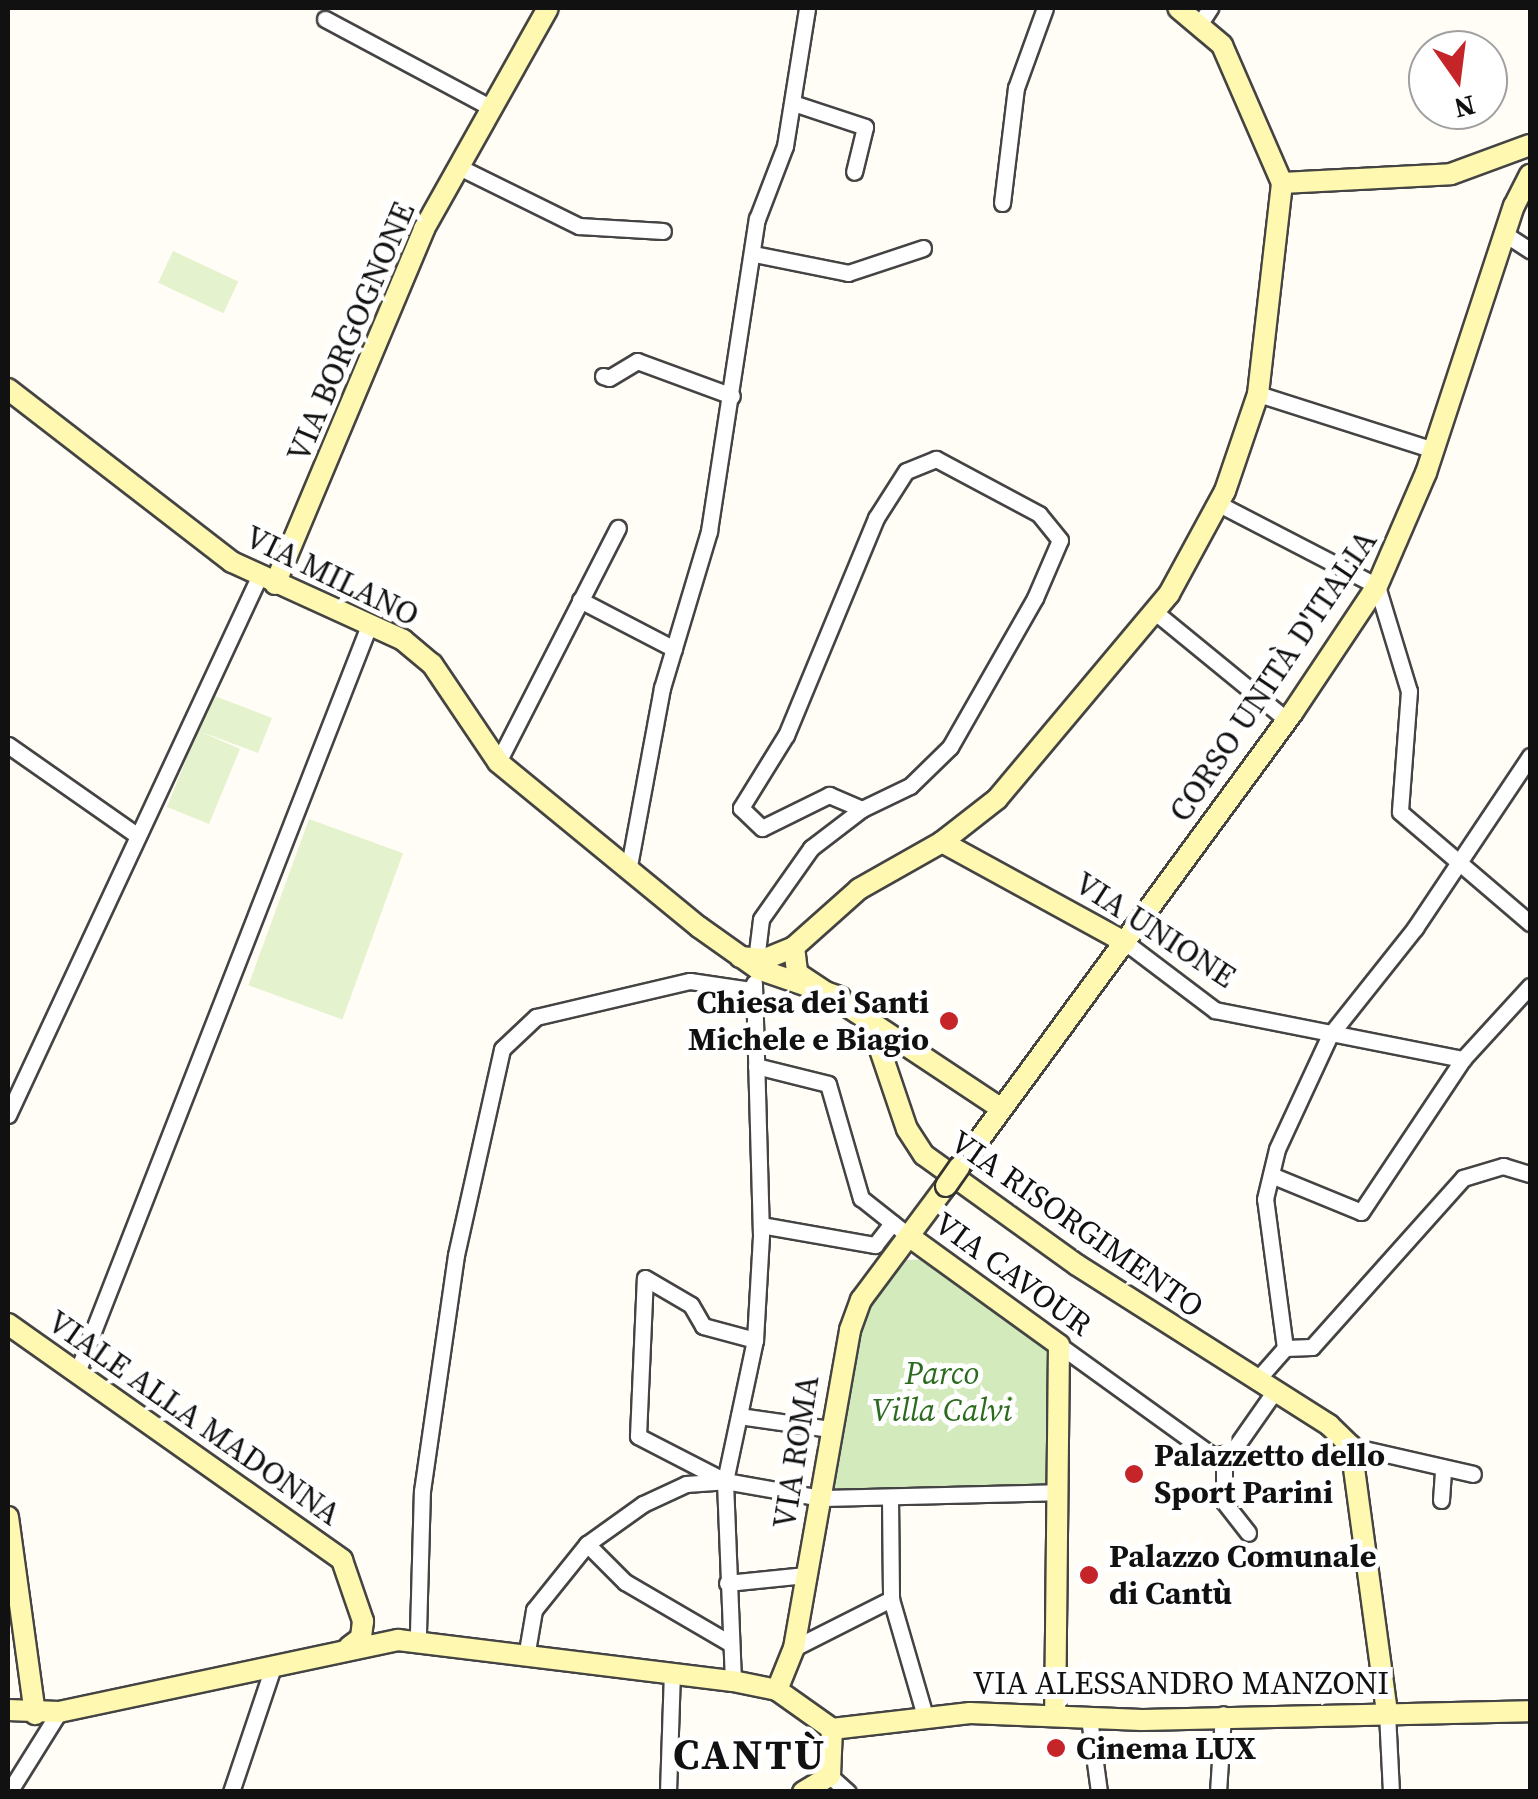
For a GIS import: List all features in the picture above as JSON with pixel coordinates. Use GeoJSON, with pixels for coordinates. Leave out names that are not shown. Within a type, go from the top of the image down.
{"type":"FeatureCollection","features":[{"type":"Feature","properties":{"kind":"main road"},"geometry":{"type":"LineString","coordinates":[[751,962],[794,947],[859,889],[942,842],[1042,754],[1156,612],[1219,504],[1258,394],[1282,183],[1205,14],[1178,8]]}},
{"type":"Feature","properties":{"kind":"main road","name":"VIA BORGOGNONE"},"geometry":{"type":"LineString","coordinates":[[267,580],[424,229],[543,9]]}},
{"type":"Feature","properties":{"kind":"main road"},"geometry":{"type":"LineString","coordinates":[[1282,183],[1451,174],[1530,145]]}},
{"type":"Feature","properties":{"kind":"main road","name":"CORSO UNITÀ D'ITALIA"},"geometry":{"type":"LineString","coordinates":[[960,1166],[1288,720],[1377,586],[1433,450],[1505,234],[1530,176]]}},
{"type":"Feature","properties":{"kind":"main road","name":"VIA MILANO"},"geometry":{"type":"LineString","coordinates":[[8,389],[267,580],[370,624],[432,664],[498,762],[751,962],[840,998]]}},
{"type":"Feature","properties":{"kind":"main road","name":"VIA UNIONE"},"geometry":{"type":"LineString","coordinates":[[942,842],[1125,942]]}},
{"type":"Feature","properties":{"kind":"main road"},"geometry":{"type":"LineString","coordinates":[[794,947],[797,973],[868,1014],[1000,1108]]}},
{"type":"Feature","properties":{"kind":"main road","name":"VIA RISORGIMENTO"},"geometry":{"type":"LineString","coordinates":[[868,1014],[907,1129],[924,1155],[1077,1265],[1351,1446]]}},
{"type":"Feature","properties":{"kind":"main road","name":"VIA ROMA"},"geometry":{"type":"LineString","coordinates":[[777,1690],[794,1648],[822,1498],[838,1367],[862,1300],[960,1166]]}},
{"type":"Feature","properties":{"kind":"main road","name":"VIA CAVOUR"},"geometry":{"type":"LineString","coordinates":[[910,1237],[1059,1345]]}},
{"type":"Feature","properties":{"kind":"main road","name":"VIALE ALLA MADONNA"},"geometry":{"type":"LineString","coordinates":[[8,1325],[78,1370],[339,1557],[363,1621]]}},
{"type":"Feature","properties":{"kind":"main road"},"geometry":{"type":"LineString","coordinates":[[1055,1714],[1059,1345]]}},
{"type":"Feature","properties":{"kind":"main road"},"geometry":{"type":"LineString","coordinates":[[1351,1446],[1388,1713]]}},
{"type":"Feature","properties":{"kind":"main road"},"geometry":{"type":"LineString","coordinates":[[8,1517],[49,1715]]}},
{"type":"Feature","properties":{"kind":"main road"},"geometry":{"type":"LineString","coordinates":[[363,1621],[368,1632],[388,1640],[672,1673],[777,1690],[832,1729],[830,1776],[803,1792]]}},
{"type":"Feature","properties":{"kind":"main road"},"geometry":{"type":"LineString","coordinates":[[348,1648],[362,1638],[363,1621]]}},
{"type":"Feature","properties":{"kind":"main road"},"geometry":{"type":"LineString","coordinates":[[8,1710],[49,1715],[388,1640]]}},
{"type":"Feature","properties":{"kind":"main road","name":"VIA ALESSANDRO MANZONI"},"geometry":{"type":"LineString","coordinates":[[832,1729],[925,1716],[1055,1714],[1089,1718],[1530,1711]]}},
{"type":"Feature","properties":{"kind":"street"},"geometry":{"type":"LineString","coordinates":[[629,866],[674,649],[709,530],[757,219],[793,103],[807,8]]}},
{"type":"Feature","properties":{"kind":"street"},"geometry":{"type":"LineString","coordinates":[[1002,204],[1016,88],[1045,8]]}},
{"type":"Feature","properties":{"kind":"street"},"geometry":{"type":"LineString","coordinates":[[325,19],[492,108]]}},
{"type":"Feature","properties":{"kind":"street"},"geometry":{"type":"LineString","coordinates":[[793,103],[865,127],[854,172]]}},
{"type":"Feature","properties":{"kind":"street"},"geometry":{"type":"LineString","coordinates":[[459,167],[579,226],[663,231]]}},
{"type":"Feature","properties":{"kind":"street"},"geometry":{"type":"LineString","coordinates":[[1505,234],[1530,250]]}},
{"type":"Feature","properties":{"kind":"street"},"geometry":{"type":"LineString","coordinates":[[754,254],[848,273],[923,248]]}},
{"type":"Feature","properties":{"kind":"street"},"geometry":{"type":"LineString","coordinates":[[602,376],[609,378],[637,362],[732,396]]}},
{"type":"Feature","properties":{"kind":"street"},"geometry":{"type":"LineString","coordinates":[[1258,394],[1433,450]]}},
{"type":"Feature","properties":{"kind":"street"},"geometry":{"type":"LineString","coordinates":[[734,1681],[725,1481],[755,1340],[760,1225],[751,962],[760,919],[792,870],[862,809],[910,786],[950,746],[1035,598],[1060,540],[1039,514],[936,459],[906,470],[876,518],[786,735],[741,808],[762,828],[829,794],[862,809]]}},
{"type":"Feature","properties":{"kind":"street"},"geometry":{"type":"LineString","coordinates":[[1219,504],[1377,586],[1409,691],[1400,812],[1530,922]]}},
{"type":"Feature","properties":{"kind":"street"},"geometry":{"type":"LineString","coordinates":[[498,762],[618,528]]}},
{"type":"Feature","properties":{"kind":"street"},"geometry":{"type":"LineString","coordinates":[[8,1116],[135,834],[267,580]]}},
{"type":"Feature","properties":{"kind":"street"},"geometry":{"type":"LineString","coordinates":[[580,600],[674,649]]}},
{"type":"Feature","properties":{"kind":"street"},"geometry":{"type":"LineString","coordinates":[[1156,612],[1288,720]]}},
{"type":"Feature","properties":{"kind":"street"},"geometry":{"type":"LineString","coordinates":[[78,1370],[370,624]]}},
{"type":"Feature","properties":{"kind":"street"},"geometry":{"type":"LineString","coordinates":[[8,745],[135,834]]}},
{"type":"Feature","properties":{"kind":"street"},"geometry":{"type":"LineString","coordinates":[[1248,1533],[1224,1502],[1224,1454],[1253,1428],[1265,1386],[1284,1348],[1269,1252],[1265,1198],[1271,1174],[1330,1036],[1415,928],[1456,860],[1530,756]]}},
{"type":"Feature","properties":{"kind":"street","name":"VIA UNIONE"},"geometry":{"type":"LineString","coordinates":[[1125,942],[1215,1010],[1330,1036],[1463,1058]]}},
{"type":"Feature","properties":{"kind":"street"},"geometry":{"type":"LineString","coordinates":[[418,1632],[424,1471],[456,1255],[502,1048],[517,1028],[556,1013],[690,982],[752,990]]}},
{"type":"Feature","properties":{"kind":"street"},"geometry":{"type":"LineString","coordinates":[[1271,1174],[1361,1212],[1463,1058],[1530,986]]}},
{"type":"Feature","properties":{"kind":"street","name":"VIA CAVOUR"},"geometry":{"type":"LineString","coordinates":[[756,1066],[828,1084],[861,1198],[910,1237]]}},
{"type":"Feature","properties":{"kind":"street"},"geometry":{"type":"LineString","coordinates":[[1284,1348],[1308,1350],[1463,1178],[1490,1166],[1525,1171]]}},
{"type":"Feature","properties":{"kind":"street"},"geometry":{"type":"LineString","coordinates":[[760,1225],[876,1245],[892,1223]]}},
{"type":"Feature","properties":{"kind":"street"},"geometry":{"type":"LineString","coordinates":[[725,1481],[686,1456],[638,1436],[645,1278],[690,1305],[703,1326],[755,1340]]}},
{"type":"Feature","properties":{"kind":"street","name":"VIA CAVOUR"},"geometry":{"type":"LineString","coordinates":[[1059,1345],[1214,1456],[1224,1454]]}},
{"type":"Feature","properties":{"kind":"street"},"geometry":{"type":"LineString","coordinates":[[739,1416],[830,1429]]}},
{"type":"Feature","properties":{"kind":"street"},"geometry":{"type":"LineString","coordinates":[[1351,1446],[1472,1474]]}},
{"type":"Feature","properties":{"kind":"street"},"geometry":{"type":"LineString","coordinates":[[1441,1500],[1443,1469]]}},
{"type":"Feature","properties":{"kind":"street"},"geometry":{"type":"LineString","coordinates":[[526,1657],[534,1610],[588,1544],[642,1504],[686,1484],[725,1481],[822,1498],[1059,1492]]}},
{"type":"Feature","properties":{"kind":"street"},"geometry":{"type":"LineString","coordinates":[[890,1498],[890,1599],[925,1716]]}},
{"type":"Feature","properties":{"kind":"street"},"geometry":{"type":"LineString","coordinates":[[588,1544],[625,1582],[731,1644]]}},
{"type":"Feature","properties":{"kind":"street"},"geometry":{"type":"LineString","coordinates":[[727,1582],[806,1576]]}},
{"type":"Feature","properties":{"kind":"street"},"geometry":{"type":"LineString","coordinates":[[794,1648],[890,1599]]}},
{"type":"Feature","properties":{"kind":"street"},"geometry":{"type":"LineString","coordinates":[[231,1792],[274,1664]]}},
{"type":"Feature","properties":{"kind":"street"},"geometry":{"type":"LineString","coordinates":[[668,1792],[672,1673]]}},
{"type":"Feature","properties":{"kind":"street"},"geometry":{"type":"LineString","coordinates":[[1388,1713],[1391,1792]]}},
{"type":"Feature","properties":{"kind":"street"},"geometry":{"type":"LineString","coordinates":[[1218,1792],[1223,1714]]}},
{"type":"Feature","properties":{"kind":"street"},"geometry":{"type":"LineString","coordinates":[[9,1792],[49,1715]]}},
{"type":"Feature","properties":{"kind":"street"},"geometry":{"type":"LineString","coordinates":[[1089,1718],[1099,1792]]}},
{"type":"Feature","properties":{"kind":"street"},"geometry":{"type":"LineString","coordinates":[[830,1776],[848,1792]]}},
{"type":"Feature","properties":{"kind":"green space"},"geometry":{"type":"Polygon","coordinates":[[[173,251],[238,281],[223,313],[158,283],[173,251]]]}},
{"type":"Feature","properties":{"kind":"green space"},"geometry":{"type":"Polygon","coordinates":[[[212,695],[272,718],[258,753],[199,731],[240,749],[209,824],[167,807],[212,695]]]}},
{"type":"Feature","properties":{"kind":"green space"},"geometry":{"type":"Polygon","coordinates":[[[309,819],[403,853],[342,1020],[248,985],[309,819]]]}},
{"type":"Feature","properties":{"kind":"green space","name":"Parco Villa Calvi"},"geometry":{"type":"Polygon","coordinates":[[[930,1259],[1053,1348],[1053,1483],[1043,1490],[822,1493],[843,1370],[866,1307],[905,1260],[930,1259]]]}},
{"type":"Feature","properties":{"kind":"place","name":"Chiesa dei Santi Michele e Biagio"},"geometry":{"type":"Point","coordinates":[949,1021]}},
{"type":"Feature","properties":{"kind":"place","name":"Palazzetto dello Sport Parini"},"geometry":{"type":"Point","coordinates":[1134,1474]}},
{"type":"Feature","properties":{"kind":"place","name":"Palazzo Comunale di Cantù"},"geometry":{"type":"Point","coordinates":[1089,1575]}},
{"type":"Feature","properties":{"kind":"place","name":"Cinema LUX"},"geometry":{"type":"Point","coordinates":[1056,1748]}},
{"type":"Feature","properties":{"kind":"district","name":"CANTÙ"},"geometry":{"type":"Point","coordinates":[750,1754]}}]}
